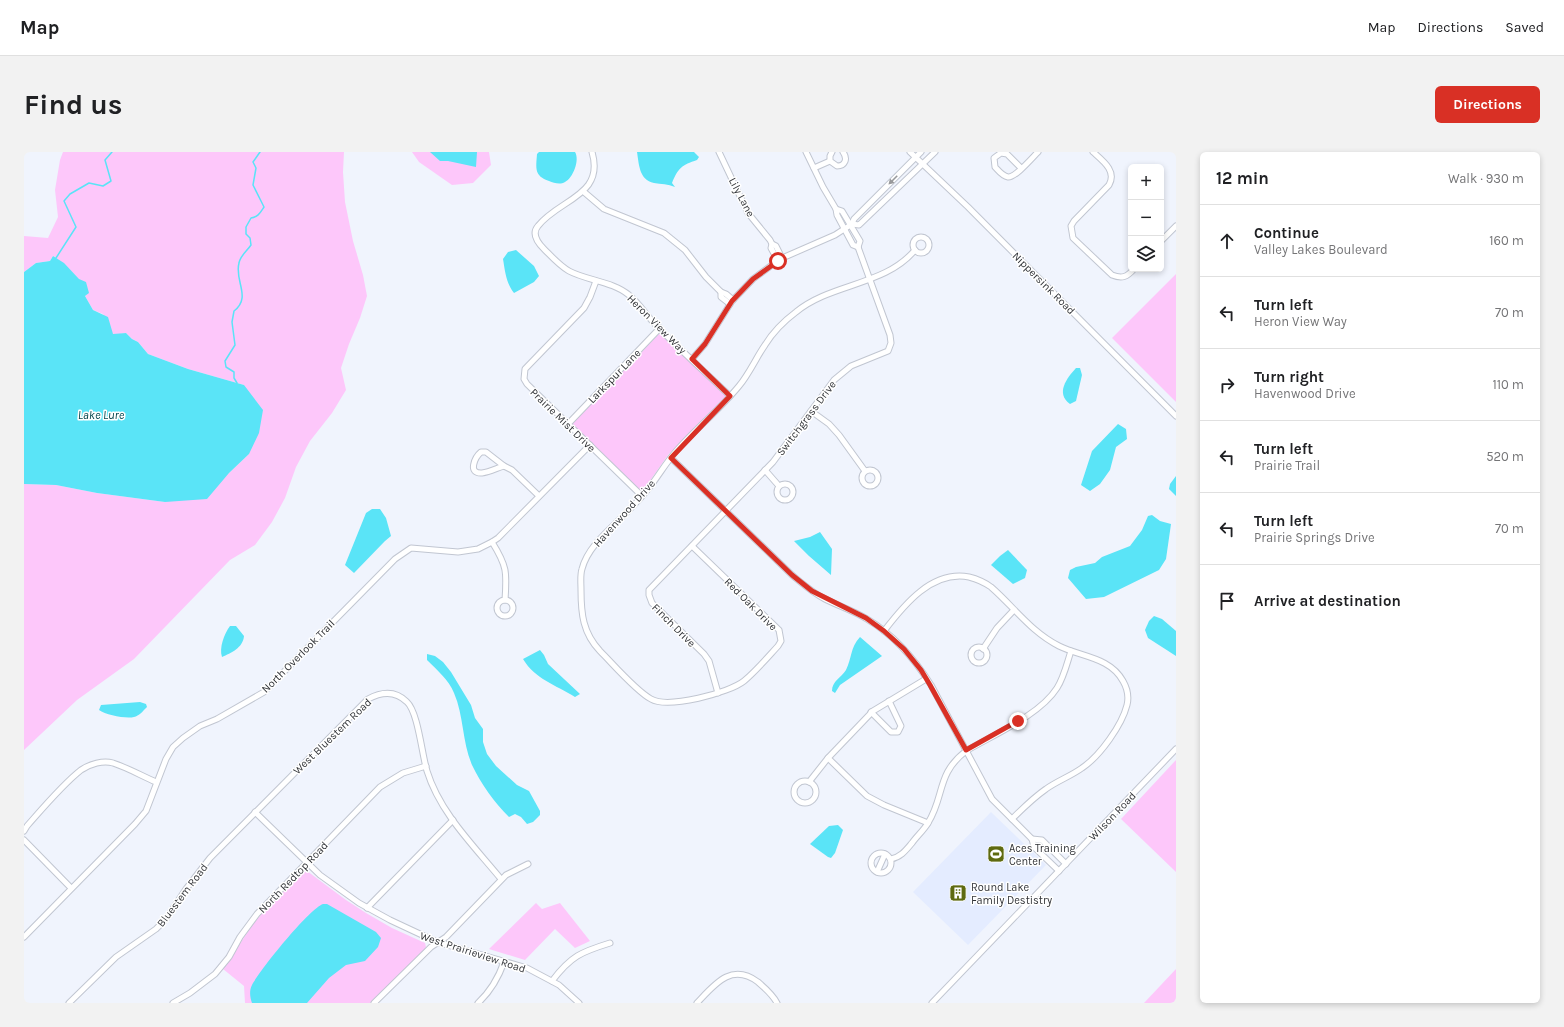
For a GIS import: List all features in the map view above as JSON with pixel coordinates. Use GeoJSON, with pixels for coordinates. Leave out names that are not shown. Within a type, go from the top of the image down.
{"type":"FeatureCollection","features":[{"type":"Feature","properties":{"kind":"street"},"geometry":{"type":"LineString","coordinates":[[592,152],[594,175],[591,183],[584,192],[604,209],[664,233],[685,250],[706,277],[721,292],[721,297],[731,302]]}},
{"type":"Feature","properties":{"kind":"street","name":"Lily Lane"},"geometry":{"type":"LineString","coordinates":[[719,152],[748,213],[772,244],[771,248],[780,259]]}},
{"type":"Feature","properties":{"kind":"street"},"geometry":{"type":"LineString","coordinates":[[806,152],[836,209],[837,215],[844,229],[854,245],[858,247]]}},
{"type":"Feature","properties":{"kind":"street"},"geometry":{"type":"LineString","coordinates":[[830,162],[832,152]]}},
{"type":"Feature","properties":{"kind":"street"},"geometry":{"type":"LineString","coordinates":[[830,162],[834,165],[842,165],[846,158],[843,152]]}},
{"type":"Feature","properties":{"kind":"street","name":"Nippersink Road"},"geometry":{"type":"LineString","coordinates":[[910,152],[1176,416]]}},
{"type":"Feature","properties":{"kind":"street"},"geometry":{"type":"LineString","coordinates":[[692,359],[705,344],[731,302],[753,279],[780,259],[835,235],[844,229],[921,152]]}},
{"type":"Feature","properties":{"kind":"street"},"geometry":{"type":"LineString","coordinates":[[836,209],[842,211],[852,222],[859,225],[935,152]]}},
{"type":"Feature","properties":{"kind":"street"},"geometry":{"type":"LineString","coordinates":[[1021,168],[1007,154],[1001,153],[996,156],[994,164],[1003,175],[1009,177],[1017,173],[1038,152]]}},
{"type":"Feature","properties":{"kind":"street"},"geometry":{"type":"LineString","coordinates":[[1093,152],[1108,167],[1112,175],[1111,181],[1109,185],[1074,221],[1071,226],[1074,238],[1112,275],[1118,278],[1125,277],[1131,272]]}},
{"type":"Feature","properties":{"kind":"street"},"geometry":{"type":"LineString","coordinates":[[814,168],[830,162]]}},
{"type":"Feature","properties":{"kind":"street","name":"Heron View Way"},"geometry":{"type":"LineString","coordinates":[[584,192],[555,209],[536,227],[534,233],[540,245],[561,266],[578,275],[620,289],[628,294],[660,328],[730,396]]}},
{"type":"Feature","properties":{"kind":"street","name":"Switchgrass Drive"},"geometry":{"type":"LineString","coordinates":[[726,511],[782,451],[828,387],[842,373],[851,366],[884,354],[890,347],[890,335],[869,280],[858,247],[860,241],[852,222]]}},
{"type":"Feature","properties":{"kind":"street"},"geometry":{"type":"LineString","coordinates":[[1164,238],[1176,226]]}},
{"type":"Feature","properties":{"kind":"street","name":"Havenwood Drive"},"geometry":{"type":"LineString","coordinates":[[718,693],[674,703],[663,703],[650,699],[600,651],[585,630],[581,610],[582,569],[589,553],[642,496],[671,458],[740,385],[778,328],[797,311],[821,298],[869,280],[898,266],[907,260],[915,250]]}},
{"type":"Feature","properties":{"kind":"street","name":"Prairie Mist Drive"},"geometry":{"type":"LineString","coordinates":[[596,281],[584,308],[525,369],[524,379],[526,384],[642,496]]}},
{"type":"Feature","properties":{"kind":"street","name":"Larkspur Lane"},"geometry":{"type":"LineString","coordinates":[[568,424],[660,328]]}},
{"type":"Feature","properties":{"kind":"street"},"geometry":{"type":"LineString","coordinates":[[812,411],[829,424],[839,435],[865,471]]}},
{"type":"Feature","properties":{"kind":"street","name":"North Overlook Trail"},"geometry":{"type":"LineString","coordinates":[[24,937],[146,811],[166,759],[173,747],[182,738],[200,726],[217,719],[264,692],[396,559],[411,548],[458,552],[478,549],[498,538],[590,445]]}},
{"type":"Feature","properties":{"kind":"street"},"geometry":{"type":"LineString","coordinates":[[504,466],[479,473],[473,468],[474,461],[481,452],[486,452],[504,466],[512,470],[539,496]]}},
{"type":"Feature","properties":{"kind":"street"},"geometry":{"type":"LineString","coordinates":[[671,458],[792,575],[812,591],[866,618],[884,631],[904,649],[926,679],[992,799],[1032,839],[1034,847],[1059,871]]}},
{"type":"Feature","properties":{"kind":"street"},"geometry":{"type":"LineString","coordinates":[[765,470],[779,486]]}},
{"type":"Feature","properties":{"kind":"street","name":"Finch Drive"},"geometry":{"type":"LineString","coordinates":[[718,693],[710,665],[704,654],[652,603],[649,595],[651,587],[726,511]]}},
{"type":"Feature","properties":{"kind":"street"},"geometry":{"type":"LineString","coordinates":[[492,542],[506,568],[505,600]]}},
{"type":"Feature","properties":{"kind":"street","name":"Red Oak Drive"},"geometry":{"type":"LineString","coordinates":[[692,546],[779,630],[781,635],[778,646],[743,681],[733,688],[718,693]]}},
{"type":"Feature","properties":{"kind":"street"},"geometry":{"type":"LineString","coordinates":[[884,631],[900,611],[927,587],[941,580],[954,576],[974,578],[990,587],[1013,611],[1042,637],[1061,648],[1101,661],[1109,665],[1120,676],[1128,695],[1127,704],[1124,713],[1108,742],[1084,766],[1044,790],[1012,819]]}},
{"type":"Feature","properties":{"kind":"street"},"geometry":{"type":"LineString","coordinates":[[983,649],[997,628],[1013,611]]}},
{"type":"Feature","properties":{"kind":"street"},"geometry":{"type":"LineString","coordinates":[[891,859],[898,858],[905,852],[928,823],[950,766],[955,759],[966,750],[1040,707],[1056,690],[1061,681],[1071,651]]}},
{"type":"Feature","properties":{"kind":"street"},"geometry":{"type":"LineString","coordinates":[[809,782],[828,758],[871,712],[926,679]]}},
{"type":"Feature","properties":{"kind":"street","name":"West Bluestem Road"},"geometry":{"type":"LineString","coordinates":[[255,812],[368,699],[378,694],[392,693],[411,706],[415,715],[426,766],[433,788],[444,809],[501,879]]}},
{"type":"Feature","properties":{"kind":"street"},"geometry":{"type":"LineString","coordinates":[[871,712],[891,732],[898,732],[901,726],[889,701]]}},
{"type":"Feature","properties":{"kind":"street","name":"Wilson Road"},"geometry":{"type":"LineString","coordinates":[[932,1003],[1176,749]]}},
{"type":"Feature","properties":{"kind":"street"},"geometry":{"type":"LineString","coordinates":[[828,758],[868,796],[928,823]]}},
{"type":"Feature","properties":{"kind":"street"},"geometry":{"type":"LineString","coordinates":[[24,831],[58,792],[81,770],[92,764],[102,762],[113,763],[156,782]]}},
{"type":"Feature","properties":{"kind":"street","name":"North Redtop Road"},"geometry":{"type":"LineString","coordinates":[[173,1003],[190,993],[214,974],[229,956],[240,937],[257,914],[380,787],[402,773],[426,766]]}},
{"type":"Feature","properties":{"kind":"street"},"geometry":{"type":"LineString","coordinates":[[802,782],[809,782],[814,786],[815,796],[807,802],[800,801],[795,796],[794,792],[796,786],[802,782]]}},
{"type":"Feature","properties":{"kind":"street","name":"West Prairieview Road"},"geometry":{"type":"LineString","coordinates":[[255,812],[306,863],[330,883],[367,908],[421,936],[527,968],[552,981],[579,1003]]}},
{"type":"Feature","properties":{"kind":"street","name":"Bluestem Road"},"geometry":{"type":"LineString","coordinates":[[69,1003],[116,957],[156,929],[166,919],[186,889],[210,858],[255,812]]}},
{"type":"Feature","properties":{"kind":"street"},"geometry":{"type":"LineString","coordinates":[[367,908],[453,820]]}},
{"type":"Feature","properties":{"kind":"street"},"geometry":{"type":"LineString","coordinates":[[1032,839],[1042,840],[1066,864]]}},
{"type":"Feature","properties":{"kind":"street"},"geometry":{"type":"LineString","coordinates":[[24,840],[71,888]]}},
{"type":"Feature","properties":{"kind":"street"},"geometry":{"type":"LineString","coordinates":[[877,854],[885,854],[891,859],[892,865],[883,873],[877,872],[872,867],[872,858],[877,854]]}},
{"type":"Feature","properties":{"kind":"street"},"geometry":{"type":"LineString","coordinates":[[877,872],[885,854]]}},
{"type":"Feature","properties":{"kind":"street"},"geometry":{"type":"LineString","coordinates":[[374,1003],[437,942],[446,937],[501,879],[511,872],[528,864]]}},
{"type":"Feature","properties":{"kind":"street"},"geometry":{"type":"LineString","coordinates":[[552,981],[573,958],[581,953],[610,943]]}},
{"type":"Feature","properties":{"kind":"street"},"geometry":{"type":"LineString","coordinates":[[478,1003],[492,988],[498,978],[504,962]]}},
{"type":"Feature","properties":{"kind":"street"},"geometry":{"type":"LineString","coordinates":[[697,1003],[719,980],[734,974],[748,976],[755,980],[764,987],[777,1003]]}},
{"type":"Feature","properties":{"kind":"shaded area"},"geometry":{"type":"Polygon","coordinates":[[[63,152],[344,152],[343,172],[345,202],[367,296],[341,368],[346,390],[332,413],[310,441],[296,467],[285,498],[272,522],[255,545],[230,560],[134,659],[77,700],[24,750],[24,484],[56,485],[97,493],[165,502],[229,473],[249,454],[244,385],[188,369],[148,354],[138,342],[126,333],[113,335],[103,314],[93,310],[85,296],[88,293],[81,282],[68,268],[53,256],[50,261],[36,263],[24,272],[24,236],[48,238],[58,217],[55,190],[60,160],[63,152]]]}},
{"type":"Feature","properties":{"kind":"shaded area"},"geometry":{"type":"Polygon","coordinates":[[[412,152],[489,152],[491,165],[473,183],[452,185],[419,162],[412,152]]]}},
{"type":"Feature","properties":{"kind":"shaded area"},"geometry":{"type":"Polygon","coordinates":[[[1176,274],[1176,402],[1112,338],[1176,274]]]}},
{"type":"Feature","properties":{"kind":"shaded area"},"geometry":{"type":"Polygon","coordinates":[[[661,332],[726,396],[668,455],[642,492],[572,424],[661,332]]]}},
{"type":"Feature","properties":{"kind":"shaded area"},"geometry":{"type":"Polygon","coordinates":[[[1176,760],[1176,872],[1121,819],[1176,760]]]}},
{"type":"Feature","properties":{"kind":"shaded area"},"geometry":{"type":"Polygon","coordinates":[[[991,812],[1046,865],[968,945],[913,892],[991,812]]]}},
{"type":"Feature","properties":{"kind":"shaded area"},"geometry":{"type":"Polygon","coordinates":[[[307,871],[366,913],[392,928],[425,943],[426,947],[424,951],[370,1003],[245,1003],[244,986],[223,969],[255,921],[300,874],[307,871]]]}},
{"type":"Feature","properties":{"kind":"shaded area"},"geometry":{"type":"Polygon","coordinates":[[[536,903],[542,909],[560,903],[590,941],[575,948],[555,929],[525,960],[489,949],[536,903]]]}},
{"type":"Feature","properties":{"kind":"shaded area"},"geometry":{"type":"Polygon","coordinates":[[[1176,969],[1176,1003],[1144,1003],[1176,969]]]}},
{"type":"Feature","properties":{"kind":"water"},"geometry":{"type":"Polygon","coordinates":[[[430,152],[477,152],[476,167],[448,161],[440,161],[430,152]]]}},
{"type":"Feature","properties":{"kind":"water"},"geometry":{"type":"Polygon","coordinates":[[[539,152],[575,152],[577,160],[571,177],[563,183],[557,183],[541,177],[538,174],[536,167],[537,154],[539,152]]]}},
{"type":"Feature","properties":{"kind":"water"},"geometry":{"type":"Polygon","coordinates":[[[637,152],[694,152],[699,157],[697,160],[679,170],[672,183],[675,187],[654,183],[645,179],[639,166],[637,152]]]}},
{"type":"Feature","properties":{"kind":"water"},"geometry":{"type":"Polygon","coordinates":[[[516,250],[534,266],[539,276],[534,282],[514,293],[505,272],[503,259],[508,252],[516,250]]]}},
{"type":"Feature","properties":{"kind":"water","name":"Lake Lure"},"geometry":{"type":"Polygon","coordinates":[[[53,256],[64,263],[79,279],[86,282],[89,293],[85,296],[93,310],[108,317],[113,334],[126,333],[138,342],[148,354],[188,369],[244,385],[263,410],[259,433],[249,454],[229,473],[207,499],[165,502],[97,493],[56,485],[24,484],[24,272],[36,263],[50,261],[53,256]]]}},
{"type":"Feature","properties":{"kind":"water"},"geometry":{"type":"Polygon","coordinates":[[[1076,368],[1080,368],[1082,375],[1076,401],[1070,404],[1063,395],[1063,390],[1066,381],[1076,368]]]}},
{"type":"Feature","properties":{"kind":"water"},"geometry":{"type":"Polygon","coordinates":[[[1118,424],[1126,429],[1127,439],[1116,447],[1110,470],[1100,484],[1090,491],[1081,485],[1092,451],[1118,424]]]}},
{"type":"Feature","properties":{"kind":"water"},"geometry":{"type":"Polygon","coordinates":[[[1176,476],[1176,496],[1169,489],[1170,484],[1176,476]]]}},
{"type":"Feature","properties":{"kind":"water"},"geometry":{"type":"Polygon","coordinates":[[[372,509],[380,509],[386,518],[391,536],[354,573],[345,565],[366,513],[372,509]]]}},
{"type":"Feature","properties":{"kind":"water"},"geometry":{"type":"Polygon","coordinates":[[[1152,515],[1160,521],[1171,524],[1166,559],[1159,570],[1104,597],[1086,599],[1068,578],[1070,570],[1076,567],[1095,563],[1102,557],[1130,546],[1142,530],[1148,516],[1152,515]]]}},
{"type":"Feature","properties":{"kind":"water"},"geometry":{"type":"Polygon","coordinates":[[[820,532],[832,549],[831,575],[794,541],[810,537],[820,532]]]}},
{"type":"Feature","properties":{"kind":"water"},"geometry":{"type":"Polygon","coordinates":[[[1008,550],[1027,570],[1025,578],[1013,584],[991,565],[1008,550]]]}},
{"type":"Feature","properties":{"kind":"water"},"geometry":{"type":"Polygon","coordinates":[[[1154,616],[1162,619],[1176,631],[1176,656],[1148,638],[1145,630],[1149,621],[1154,616]]]}},
{"type":"Feature","properties":{"kind":"water"},"geometry":{"type":"Polygon","coordinates":[[[230,626],[236,626],[244,636],[243,640],[236,650],[222,657],[221,649],[223,641],[230,626]]]}},
{"type":"Feature","properties":{"kind":"water"},"geometry":{"type":"Polygon","coordinates":[[[860,637],[882,656],[840,685],[835,693],[832,691],[833,685],[846,670],[854,645],[860,637]]]}},
{"type":"Feature","properties":{"kind":"water"},"geometry":{"type":"Polygon","coordinates":[[[540,650],[548,664],[580,694],[575,697],[546,681],[528,666],[523,659],[540,650]]]}},
{"type":"Feature","properties":{"kind":"water"},"geometry":{"type":"Polygon","coordinates":[[[427,654],[435,656],[443,662],[451,672],[471,705],[475,718],[483,729],[483,742],[487,754],[496,766],[517,785],[529,791],[540,811],[540,815],[533,822],[527,824],[521,817],[515,814],[509,817],[484,786],[472,765],[469,756],[460,711],[452,688],[439,671],[427,660],[427,654]]]}},
{"type":"Feature","properties":{"kind":"water"},"geometry":{"type":"Polygon","coordinates":[[[140,702],[146,704],[147,707],[134,717],[116,716],[99,710],[101,705],[140,702]]]}},
{"type":"Feature","properties":{"kind":"water"},"geometry":{"type":"Polygon","coordinates":[[[838,825],[843,830],[835,853],[831,858],[810,844],[829,826],[838,825]]]}},
{"type":"Feature","properties":{"kind":"water"},"geometry":{"type":"Polygon","coordinates":[[[323,904],[327,904],[376,932],[381,938],[378,947],[365,961],[346,965],[329,978],[307,1003],[252,1003],[250,990],[257,977],[296,928],[316,908],[323,904]]]}},
{"type":"Feature","properties":{"kind":"waterway"},"geometry":{"type":"LineString","coordinates":[[56,258],[76,227],[64,201],[70,194],[89,183],[103,186],[111,181],[105,160],[112,152]]}},
{"type":"Feature","properties":{"kind":"waterway"},"geometry":{"type":"LineString","coordinates":[[237,383],[234,378],[234,372],[226,367],[225,361],[235,345],[232,322],[234,311],[242,300],[238,270],[239,263],[242,256],[251,245],[250,238],[246,234],[246,227],[251,218],[257,216],[264,207],[253,185],[256,168],[253,162],[260,152]]}},
{"type":"Feature","properties":{"kind":"place","name":"Aces Training Center"},"geometry":{"type":"Point","coordinates":[996,854]}},
{"type":"Feature","properties":{"kind":"place","name":"Round Lake Family Destistry"},"geometry":{"type":"Point","coordinates":[958,893]}},
{"type":"Feature","properties":{"kind":"route"},"geometry":{"type":"LineString","coordinates":[[778,261],[753,279],[732,301],[705,344],[692,359],[730,396],[671,458],[792,575],[812,591],[866,618],[896,641],[921,670],[966,750],[1018,721]]}}]}
